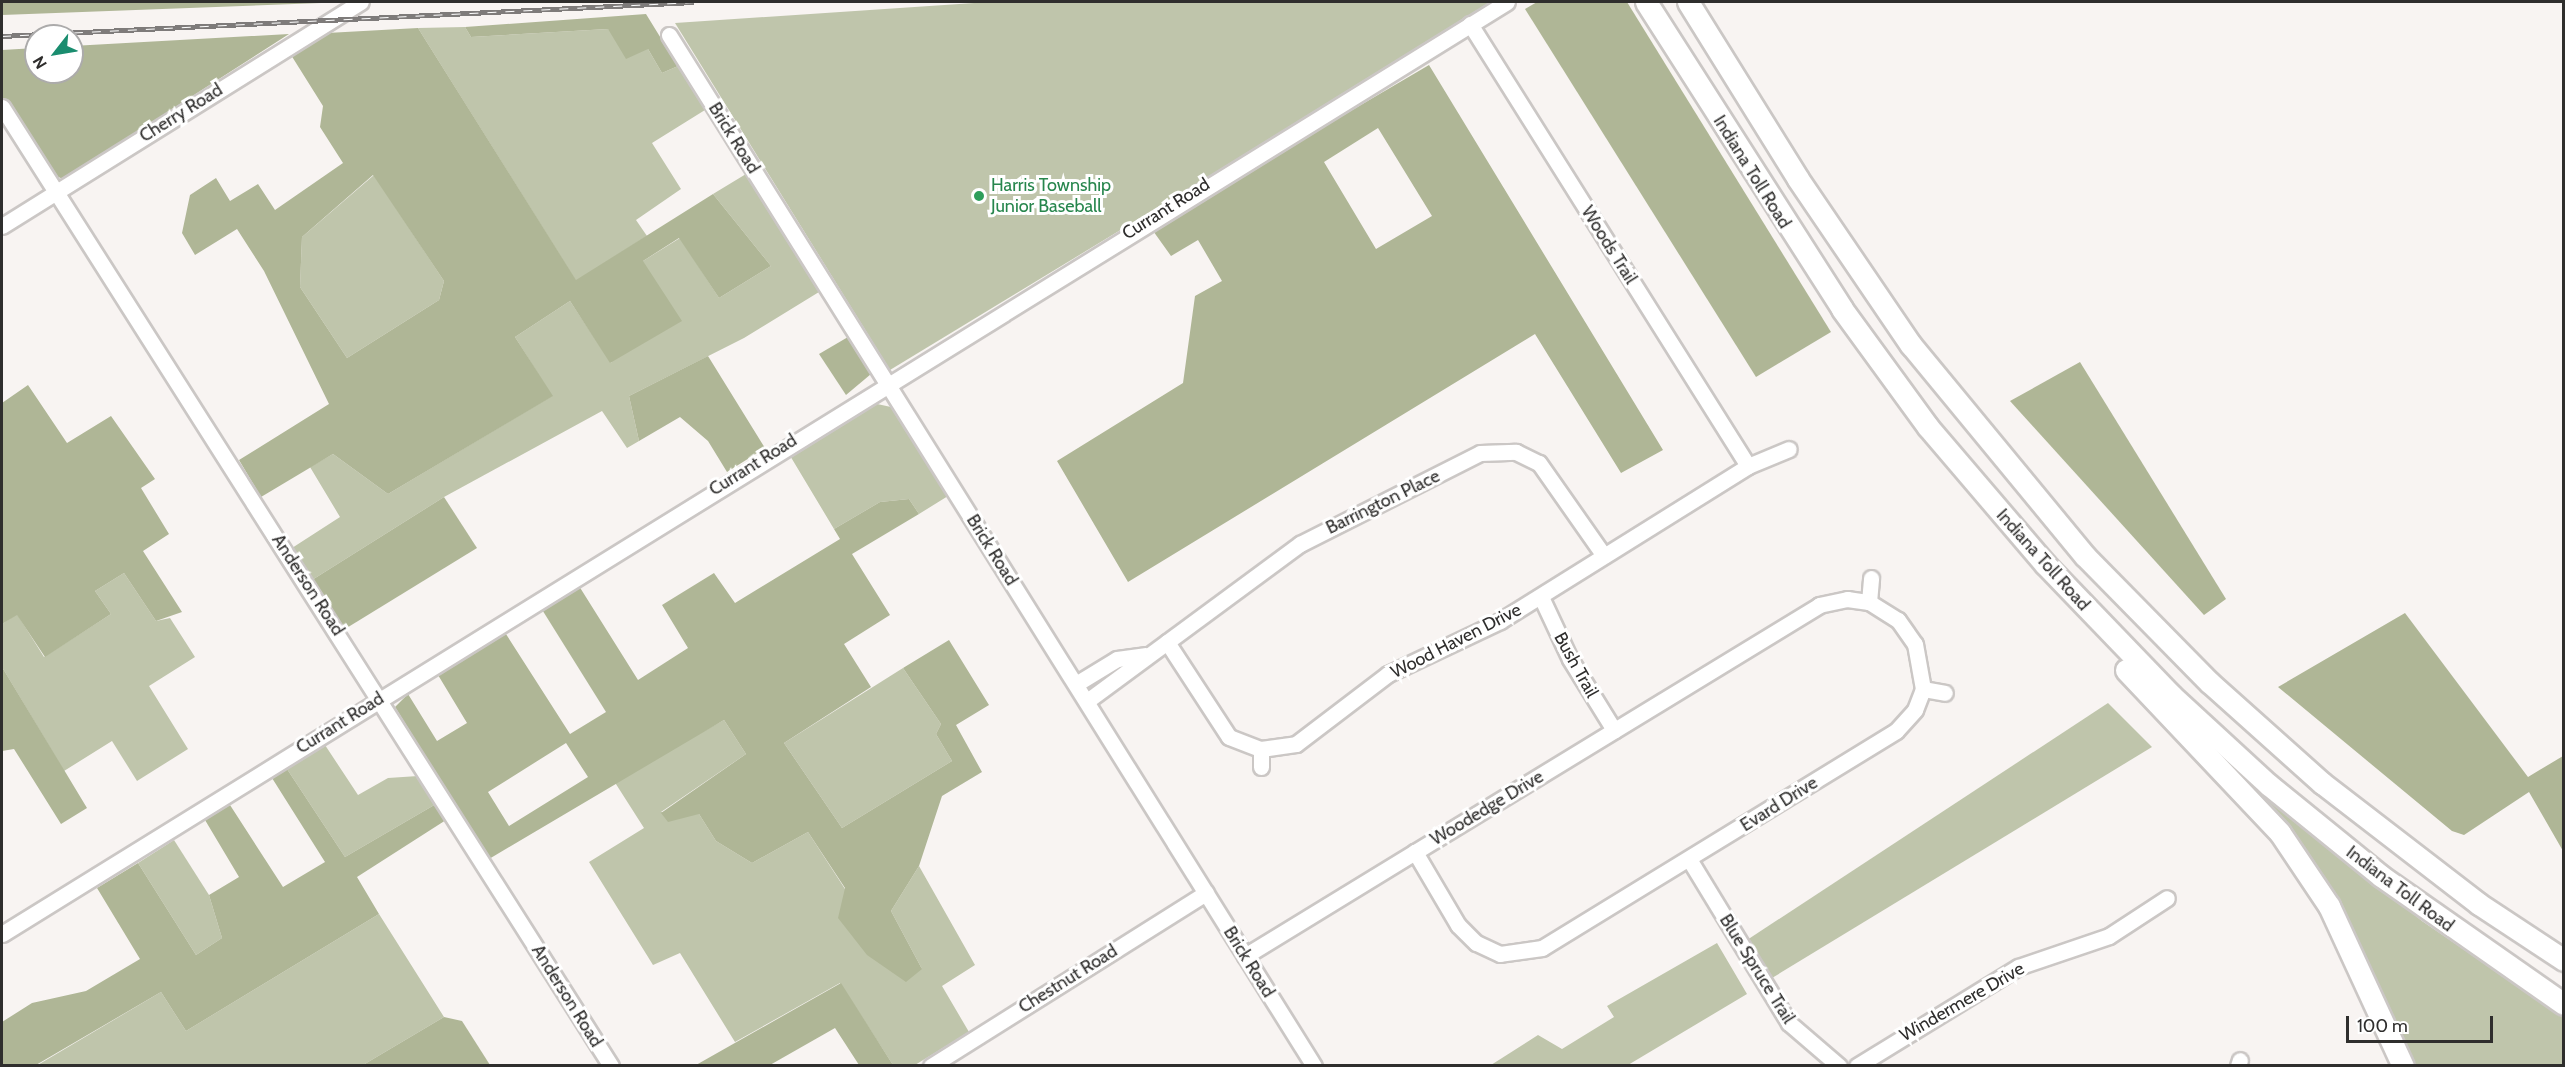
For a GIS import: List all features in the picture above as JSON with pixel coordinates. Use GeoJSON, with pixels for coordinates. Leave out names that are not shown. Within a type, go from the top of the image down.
{"type":"FeatureCollection","features":[{"type":"Feature","properties":{"kind":"highway","name":"Indiana Toll Road"},"geometry":{"type":"LineString","coordinates":[[1646,2],[1842,309],[1999,513],[2128,652],[2269,785],[2381,876],[2564,1004]]}},
{"type":"Feature","properties":{"kind":"highway","name":"Indiana Toll Road"},"geometry":{"type":"LineString","coordinates":[[1688,2],[1798,179],[1904,336],[1984,440],[2085,556],[2209,682],[2314,775],[2518,932],[2564,960]]}},
{"type":"Feature","properties":{"kind":"highway"},"geometry":{"type":"LineString","coordinates":[[1999,513],[2046,578],[2136,680],[2280,833],[2329,906],[2403,1065]]}},
{"type":"Feature","properties":{"kind":"highway"},"geometry":{"type":"LineString","coordinates":[[2518,932],[2564,954]]}},
{"type":"Feature","properties":{"kind":"street","name":"Cherry Road"},"geometry":{"type":"LineString","coordinates":[[2,226],[361,2]]}},
{"type":"Feature","properties":{"kind":"street","name":"Currant Road"},"geometry":{"type":"LineString","coordinates":[[2,934],[887,381],[1507,2]]}},
{"type":"Feature","properties":{"kind":"street","name":"Woods Trail"},"geometry":{"type":"LineString","coordinates":[[1470,24],[1748,466]]}},
{"type":"Feature","properties":{"kind":"street","name":"Brick Road"},"geometry":{"type":"LineString","coordinates":[[669,35],[1314,1065]]}},
{"type":"Feature","properties":{"kind":"street","name":"Anderson Road"},"geometry":{"type":"LineString","coordinates":[[2,107],[380,698],[611,1065]]}},
{"type":"Feature","properties":{"kind":"street","name":"Wood Haven Drive"},"geometry":{"type":"LineString","coordinates":[[1261,749],[1308,738],[1388,674],[1541,597],[1748,466],[1789,449]]}},
{"type":"Feature","properties":{"kind":"street","name":"Barrington Place"},"geometry":{"type":"LineString","coordinates":[[1087,702],[1129,675],[1145,655],[1167,642],[1308,539],[1480,453],[1516,452],[1539,463],[1604,556]]}},
{"type":"Feature","properties":{"kind":"street"},"geometry":{"type":"LineString","coordinates":[[1869,602],[1871,578]]}},
{"type":"Feature","properties":{"kind":"street","name":"Bush Trail"},"geometry":{"type":"LineString","coordinates":[[1541,597],[1570,659],[1614,730]]}},
{"type":"Feature","properties":{"kind":"street","name":"Evard Drive"},"geometry":{"type":"LineString","coordinates":[[1414,852],[1466,935],[1487,950],[1511,954],[1542,948],[1896,731],[1915,710],[1923,689],[1923,664],[1910,634],[1890,612],[1869,602],[1847,598],[1819,605],[1728,661]]}},
{"type":"Feature","properties":{"kind":"street"},"geometry":{"type":"LineString","coordinates":[[1167,642],[1220,730],[1261,749],[1261,767]]}},
{"type":"Feature","properties":{"kind":"street","name":"Barrington Place"},"geometry":{"type":"LineString","coordinates":[[1076,684],[1117,659],[1145,655]]}},
{"type":"Feature","properties":{"kind":"street","name":"Woodedge Drive"},"geometry":{"type":"LineString","coordinates":[[1245,956],[1728,661]]}},
{"type":"Feature","properties":{"kind":"street"},"geometry":{"type":"LineString","coordinates":[[1923,689],[1945,693]]}},
{"type":"Feature","properties":{"kind":"street","name":"Blue Spruce Trail"},"geometry":{"type":"LineString","coordinates":[[1689,859],[1789,1023],[1839,1065]]}},
{"type":"Feature","properties":{"kind":"street","name":"Chestnut Road"},"geometry":{"type":"LineString","coordinates":[[931,1065],[1206,893]]}},
{"type":"Feature","properties":{"kind":"street","name":"Windermere Drive"},"geometry":{"type":"LineString","coordinates":[[1857,1065],[2018,967],[2109,936],[2167,898]]}},
{"type":"Feature","properties":{"kind":"green space"},"geometry":{"type":"Polygon","coordinates":[[[2,2],[348,2],[2,15],[2,2]]]}},
{"type":"Feature","properties":{"kind":"green space","name":"Harris Township Junior Baseball"},"geometry":{"type":"Polygon","coordinates":[[[989,2],[1496,2],[890,370],[675,23],[989,2]]]}},
{"type":"Feature","properties":{"kind":"green space"},"geometry":{"type":"Polygon","coordinates":[[[1537,2],[1627,2],[1831,332],[1756,377],[1525,9],[1537,2]]]}},
{"type":"Feature","properties":{"kind":"green space"},"geometry":{"type":"Polygon","coordinates":[[[646,14],[678,66],[662,73],[648,49],[626,59],[608,29],[471,37],[465,27],[646,14]]]}},
{"type":"Feature","properties":{"kind":"green space"},"geometry":{"type":"Polygon","coordinates":[[[465,27],[471,37],[608,29],[648,49],[662,73],[678,66],[705,110],[652,143],[681,189],[636,220],[647,236],[576,281],[418,28],[465,27]]]}},
{"type":"Feature","properties":{"kind":"green space"},"geometry":{"type":"Polygon","coordinates":[[[418,28],[576,280],[713,194],[771,266],[719,298],[679,238],[643,261],[682,321],[610,363],[570,301],[515,337],[553,396],[388,494],[333,454],[261,497],[239,460],[329,404],[264,271],[237,229],[195,255],[182,233],[190,195],[216,178],[230,201],[258,184],[275,210],[343,163],[320,127],[323,106],[291,55],[327,33],[418,28]],[[373,175],[302,237],[300,287],[347,358],[439,300],[444,281],[373,175]]]}},
{"type":"Feature","properties":{"kind":"green space"},"geometry":{"type":"Polygon","coordinates":[[[289,34],[63,179],[49,173],[2,97],[2,50],[24,49],[24,84],[84,84],[84,45],[289,34]]]}},
{"type":"Feature","properties":{"kind":"green space"},"geometry":{"type":"Polygon","coordinates":[[[1429,65],[1663,450],[1621,473],[1535,334],[1128,582],[1057,461],[1183,383],[1195,296],[1222,281],[1198,240],[1171,256],[1151,228],[1429,65]],[[1378,128],[1324,162],[1376,249],[1432,216],[1378,128]]]}},
{"type":"Feature","properties":{"kind":"green space"},"geometry":{"type":"Polygon","coordinates":[[[746,174],[819,292],[744,338],[629,396],[639,441],[627,448],[602,411],[444,497],[312,580],[292,548],[340,517],[310,467],[333,454],[388,494],[552,396],[515,337],[570,301],[611,363],[643,261],[680,238],[719,298],[771,266],[713,194],[746,174]]]}},
{"type":"Feature","properties":{"kind":"green space"},"geometry":{"type":"Polygon","coordinates":[[[374,175],[444,281],[439,300],[347,358],[300,287],[302,237],[374,175]]]}},
{"type":"Feature","properties":{"kind":"green space"},"geometry":{"type":"Polygon","coordinates":[[[848,337],[871,374],[846,395],[819,354],[848,337]]]}},
{"type":"Feature","properties":{"kind":"green space"},"geometry":{"type":"Polygon","coordinates":[[[708,356],[765,448],[727,472],[708,441],[680,417],[639,441],[629,396],[708,356]]]}},
{"type":"Feature","properties":{"kind":"green space"},"geometry":{"type":"Polygon","coordinates":[[[2080,362],[2226,599],[2204,615],[2010,401],[2080,362]]]}},
{"type":"Feature","properties":{"kind":"green space"},"geometry":{"type":"Polygon","coordinates":[[[28,385],[67,443],[111,416],[155,479],[141,488],[169,534],[143,551],[182,612],[156,621],[124,573],[95,591],[111,614],[45,657],[17,615],[2,624],[2,403],[28,385]]]}},
{"type":"Feature","properties":{"kind":"green space"},"geometry":{"type":"Polygon","coordinates":[[[868,402],[891,407],[948,496],[919,514],[909,499],[880,502],[834,529],[789,454],[868,402]]]}},
{"type":"Feature","properties":{"kind":"green space"},"geometry":{"type":"Polygon","coordinates":[[[444,497],[477,548],[345,629],[312,580],[444,497]]]}},
{"type":"Feature","properties":{"kind":"green space"},"geometry":{"type":"Polygon","coordinates":[[[909,499],[919,514],[852,554],[890,615],[844,644],[871,687],[784,743],[842,828],[952,761],[936,734],[941,724],[903,668],[949,640],[989,705],[956,725],[982,772],[942,796],[919,866],[891,911],[922,969],[906,982],[867,955],[838,918],[845,888],[808,832],[752,863],[716,841],[699,814],[668,822],[661,813],[746,754],[724,720],[489,859],[395,707],[408,694],[437,741],[467,723],[438,675],[504,631],[570,734],[606,712],[541,608],[579,586],[638,680],[688,648],[662,605],[714,573],[735,603],[840,539],[834,529],[880,502],[909,499]],[[566,743],[488,792],[509,826],[588,777],[566,743]]]}},
{"type":"Feature","properties":{"kind":"green space"},"geometry":{"type":"Polygon","coordinates":[[[124,573],[156,621],[170,618],[195,657],[149,686],[188,749],[137,781],[112,741],[64,771],[2,667],[2,624],[17,614],[44,657],[111,614],[95,591],[124,573]]]}},
{"type":"Feature","properties":{"kind":"green space"},"geometry":{"type":"Polygon","coordinates":[[[2405,613],[2528,777],[2563,756],[2563,851],[2529,792],[2464,835],[2452,831],[2278,687],[2405,613]]]}},
{"type":"Feature","properties":{"kind":"green space"},"geometry":{"type":"Polygon","coordinates":[[[2,667],[87,808],[61,824],[14,749],[2,751],[2,667]]]}},
{"type":"Feature","properties":{"kind":"green space"},"geometry":{"type":"Polygon","coordinates":[[[903,668],[941,724],[936,734],[952,761],[842,828],[784,743],[903,668]]]}},
{"type":"Feature","properties":{"kind":"green space"},"geometry":{"type":"Polygon","coordinates":[[[2108,703],[2152,747],[1772,978],[1747,940],[2108,703]]]}},
{"type":"Feature","properties":{"kind":"green space"},"geometry":{"type":"Polygon","coordinates":[[[724,720],[746,754],[661,812],[699,814],[716,841],[752,863],[808,832],[845,889],[922,969],[891,911],[919,866],[975,965],[942,986],[969,1032],[915,1065],[893,1065],[840,983],[735,1042],[680,953],[653,965],[589,862],[644,828],[614,781],[724,720]]]}},
{"type":"Feature","properties":{"kind":"green space"},"geometry":{"type":"Polygon","coordinates":[[[325,745],[358,795],[388,778],[418,776],[436,804],[345,857],[287,769],[325,745]]]}},
{"type":"Feature","properties":{"kind":"green space"},"geometry":{"type":"Polygon","coordinates":[[[2229,764],[2422,921],[2563,1017],[2563,1065],[2408,1065],[2359,956],[2229,764]]]}},
{"type":"Feature","properties":{"kind":"green space"},"geometry":{"type":"Polygon","coordinates":[[[287,769],[345,857],[436,804],[446,820],[357,877],[379,914],[186,1031],[161,992],[36,1065],[2,1066],[2,1022],[32,1003],[86,991],[140,959],[97,888],[138,863],[196,955],[222,938],[209,895],[239,877],[205,820],[230,805],[283,887],[325,862],[272,778],[287,769]]]}},
{"type":"Feature","properties":{"kind":"green space"},"geometry":{"type":"Polygon","coordinates":[[[174,840],[209,895],[222,938],[196,955],[138,863],[174,840]]]}},
{"type":"Feature","properties":{"kind":"green space"},"geometry":{"type":"Polygon","coordinates":[[[379,914],[444,1017],[363,1065],[36,1066],[161,992],[186,1031],[379,914]]]}},
{"type":"Feature","properties":{"kind":"green space"},"geometry":{"type":"Polygon","coordinates":[[[1717,943],[1747,994],[1628,1065],[1491,1065],[1538,1035],[1562,1049],[1614,1017],[1607,1006],[1717,943]]]}},
{"type":"Feature","properties":{"kind":"green space"},"geometry":{"type":"Polygon","coordinates":[[[841,983],[893,1065],[859,1065],[835,1028],[770,1065],[696,1065],[841,983]]]}},
{"type":"Feature","properties":{"kind":"green space"},"geometry":{"type":"Polygon","coordinates":[[[444,1017],[462,1021],[490,1065],[363,1065],[444,1017]]]}},
{"type":"Feature","properties":{"kind":"railway"},"geometry":{"type":"LineString","coordinates":[[2,36],[694,2]]}},
{"type":"Feature","properties":{"kind":"place","name":"Harris Township Junior Baseball"},"geometry":{"type":"Point","coordinates":[979,196]}}]}
